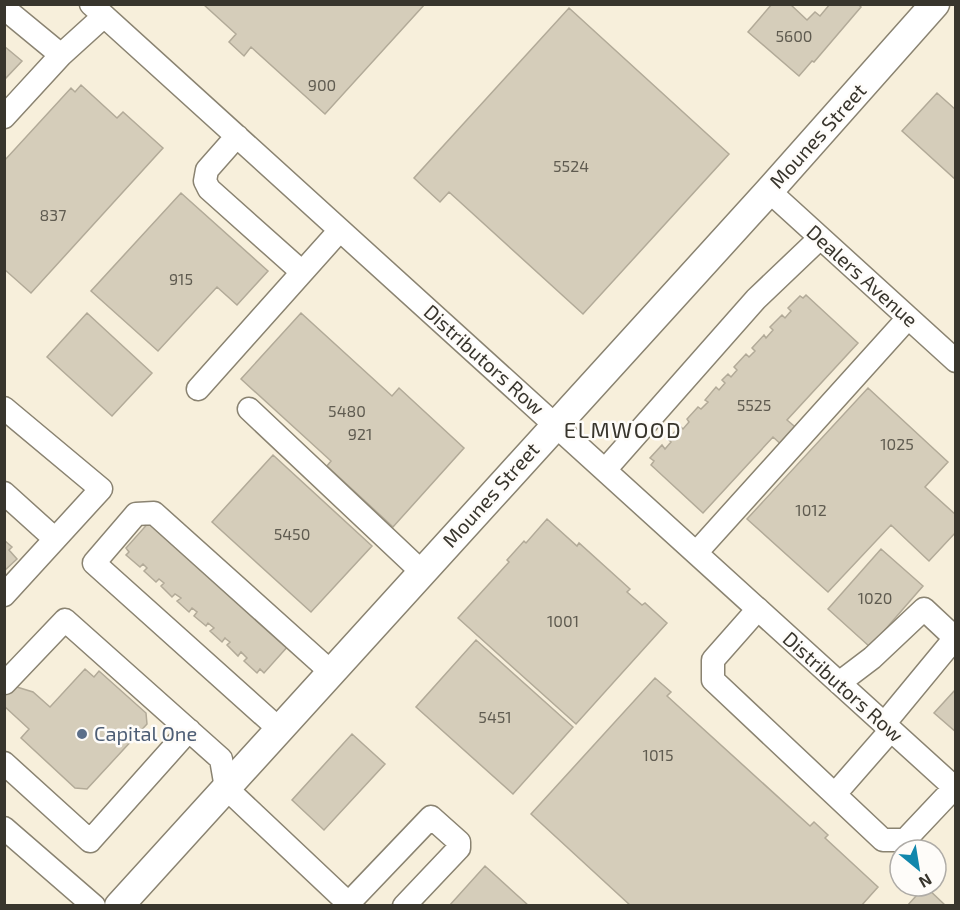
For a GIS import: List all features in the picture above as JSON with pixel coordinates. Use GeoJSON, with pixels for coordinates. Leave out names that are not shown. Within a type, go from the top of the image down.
{"type":"FeatureCollection","features":[{"type":"Feature","properties":{"kind":"main road","name":"Mounes Street"},"geometry":{"type":"LineString","coordinates":[[119,906],[769,191],[935,4]]}},
{"type":"Feature","properties":{"kind":"street"},"geometry":{"type":"LineString","coordinates":[[4,8],[61,55]]}},
{"type":"Feature","properties":{"kind":"street"},"geometry":{"type":"LineString","coordinates":[[4,117],[61,55],[98,10]]}},
{"type":"Feature","properties":{"kind":"street","name":"Distributors Row"},"geometry":{"type":"LineString","coordinates":[[98,10],[955,789]]}},
{"type":"Feature","properties":{"kind":"street"},"geometry":{"type":"LineString","coordinates":[[237,136],[207,170],[205,181],[209,189],[302,272]]}},
{"type":"Feature","properties":{"kind":"street","name":"Dealers Avenue"},"geometry":{"type":"LineString","coordinates":[[769,191],[956,361]]}},
{"type":"Feature","properties":{"kind":"street"},"geometry":{"type":"LineString","coordinates":[[198,389],[340,230]]}},
{"type":"Feature","properties":{"kind":"street"},"geometry":{"type":"LineString","coordinates":[[605,470],[756,299],[820,238]]}},
{"type":"Feature","properties":{"kind":"street"},"geometry":{"type":"LineString","coordinates":[[696,553],[908,318]]}},
{"type":"Feature","properties":{"kind":"street"},"geometry":{"type":"LineString","coordinates":[[4,408],[101,489],[4,596]]}},
{"type":"Feature","properties":{"kind":"street"},"geometry":{"type":"LineString","coordinates":[[249,409],[422,572]]}},
{"type":"Feature","properties":{"kind":"street"},"geometry":{"type":"LineString","coordinates":[[4,493],[55,539]]}},
{"type":"Feature","properties":{"kind":"street"},"geometry":{"type":"LineString","coordinates":[[279,729],[94,563],[136,514],[154,513],[331,672]]}},
{"type":"Feature","properties":{"kind":"street"},"geometry":{"type":"LineString","coordinates":[[758,609],[713,660],[714,680],[883,840],[905,840],[955,789]]}},
{"type":"Feature","properties":{"kind":"street"},"geometry":{"type":"LineString","coordinates":[[834,794],[955,638],[924,609],[872,658],[839,683]]}},
{"type":"Feature","properties":{"kind":"street"},"geometry":{"type":"LineString","coordinates":[[5,683],[65,620],[220,759],[226,788],[347,904],[431,817],[459,842],[459,848],[404,906]]}},
{"type":"Feature","properties":{"kind":"street"},"geometry":{"type":"LineString","coordinates":[[4,763],[90,841],[189,730]]}},
{"type":"Feature","properties":{"kind":"street"},"geometry":{"type":"LineString","coordinates":[[4,828],[94,906]]}},
{"type":"Feature","properties":{"kind":"building"},"geometry":{"type":"Polygon","coordinates":[[[203,4],[425,4],[325,114],[251,47],[244,56],[229,42],[236,34],[203,4]]]}},
{"type":"Feature","properties":{"kind":"building"},"geometry":{"type":"Polygon","coordinates":[[[772,4],[790,4],[807,20],[815,12],[820,16],[830,4],[858,4],[861,7],[814,62],[812,61],[799,76],[748,32],[772,4]]]}},
{"type":"Feature","properties":{"kind":"building"},"geometry":{"type":"Polygon","coordinates":[[[569,8],[729,154],[583,314],[449,192],[440,202],[414,178],[569,8]]]}},
{"type":"Feature","properties":{"kind":"building"},"geometry":{"type":"Polygon","coordinates":[[[4,46],[22,61],[4,80],[4,46]]]}},
{"type":"Feature","properties":{"kind":"building"},"geometry":{"type":"Polygon","coordinates":[[[81,85],[117,118],[123,112],[163,148],[31,293],[4,269],[4,161],[71,88],[75,92],[81,85]]]}},
{"type":"Feature","properties":{"kind":"building"},"geometry":{"type":"Polygon","coordinates":[[[937,93],[956,110],[956,180],[902,131],[937,93]]]}},
{"type":"Feature","properties":{"kind":"building"},"geometry":{"type":"Polygon","coordinates":[[[181,193],[268,271],[237,305],[217,287],[158,351],[91,291],[181,193]]]}},
{"type":"Feature","properties":{"kind":"building"},"geometry":{"type":"Polygon","coordinates":[[[806,295],[858,343],[787,420],[800,431],[785,448],[773,437],[703,513],[651,465],[654,461],[650,458],[662,445],[665,449],[671,442],[668,439],[680,426],[683,429],[689,422],[687,419],[698,407],[701,409],[708,402],[705,400],[716,387],[719,390],[725,383],[722,380],[728,374],[731,377],[737,370],[734,367],[746,354],[749,357],[755,351],[752,348],[764,335],[766,338],[773,330],[770,327],[782,315],[785,318],[791,311],[788,308],[800,296],[803,298],[806,295]]]}},
{"type":"Feature","properties":{"kind":"building"},"geometry":{"type":"Polygon","coordinates":[[[87,313],[152,373],[112,416],[47,357],[87,313]]]}},
{"type":"Feature","properties":{"kind":"building"},"geometry":{"type":"Polygon","coordinates":[[[301,313],[392,396],[399,388],[464,448],[393,527],[327,466],[331,461],[241,379],[301,313]]]}},
{"type":"Feature","properties":{"kind":"building"},"geometry":{"type":"Polygon","coordinates":[[[868,388],[948,462],[925,487],[956,515],[956,532],[929,561],[891,525],[828,592],[747,519],[868,388]]]}},
{"type":"Feature","properties":{"kind":"building"},"geometry":{"type":"Polygon","coordinates":[[[273,455],[372,546],[311,612],[212,522],[273,455]]]}},
{"type":"Feature","properties":{"kind":"building"},"geometry":{"type":"Polygon","coordinates":[[[547,519],[577,546],[579,543],[630,589],[627,592],[642,605],[645,603],[667,623],[576,724],[458,618],[509,562],[507,560],[524,541],[526,543],[547,519]]]}},
{"type":"Feature","properties":{"kind":"building"},"geometry":{"type":"Polygon","coordinates":[[[151,520],[289,645],[264,673],[260,669],[257,673],[244,661],[247,658],[241,652],[238,656],[227,645],[230,642],[225,638],[222,642],[210,631],[214,628],[208,623],[206,626],[194,616],[197,612],[192,608],[189,612],[177,601],[181,598],[175,594],[172,597],[161,586],[164,583],[159,579],[156,582],[144,571],[147,568],[143,564],[140,567],[126,555],[129,552],[126,548],[151,520]]]}},
{"type":"Feature","properties":{"kind":"building"},"geometry":{"type":"Polygon","coordinates":[[[4,540],[12,547],[9,550],[17,559],[4,571],[4,540]]]}},
{"type":"Feature","properties":{"kind":"building"},"geometry":{"type":"Polygon","coordinates":[[[881,549],[923,586],[870,647],[828,609],[881,549]]]}},
{"type":"Feature","properties":{"kind":"building"},"geometry":{"type":"Polygon","coordinates":[[[476,640],[573,727],[513,794],[416,707],[476,640]]]}},
{"type":"Feature","properties":{"kind":"building","name":"Capital One"},"geometry":{"type":"Polygon","coordinates":[[[85,669],[94,677],[99,671],[146,713],[147,724],[87,789],[75,788],[21,738],[29,729],[4,706],[4,683],[33,692],[50,707],[85,669]]]}},
{"type":"Feature","properties":{"kind":"building"},"geometry":{"type":"Polygon","coordinates":[[[655,678],[671,692],[667,696],[810,826],[814,822],[828,835],[825,838],[878,887],[861,906],[631,906],[531,814],[655,678]]]}},
{"type":"Feature","properties":{"kind":"building"},"geometry":{"type":"Polygon","coordinates":[[[956,689],[956,732],[934,713],[956,689]]]}},
{"type":"Feature","properties":{"kind":"building"},"geometry":{"type":"Polygon","coordinates":[[[352,734],[385,764],[324,830],[292,800],[352,734]]]}},
{"type":"Feature","properties":{"kind":"building"},"geometry":{"type":"Polygon","coordinates":[[[485,866],[529,906],[449,906],[485,866]]]}},
{"type":"Feature","properties":{"kind":"building"},"geometry":{"type":"Polygon","coordinates":[[[914,898],[938,898],[946,906],[907,906],[914,898]]]}},
{"type":"Feature","properties":{"kind":"place","name":"Capital One"},"geometry":{"type":"Point","coordinates":[82,734]}},
{"type":"Feature","properties":{"kind":"district","name":"ELMWOOD"},"geometry":{"type":"Point","coordinates":[623,430]}}]}
